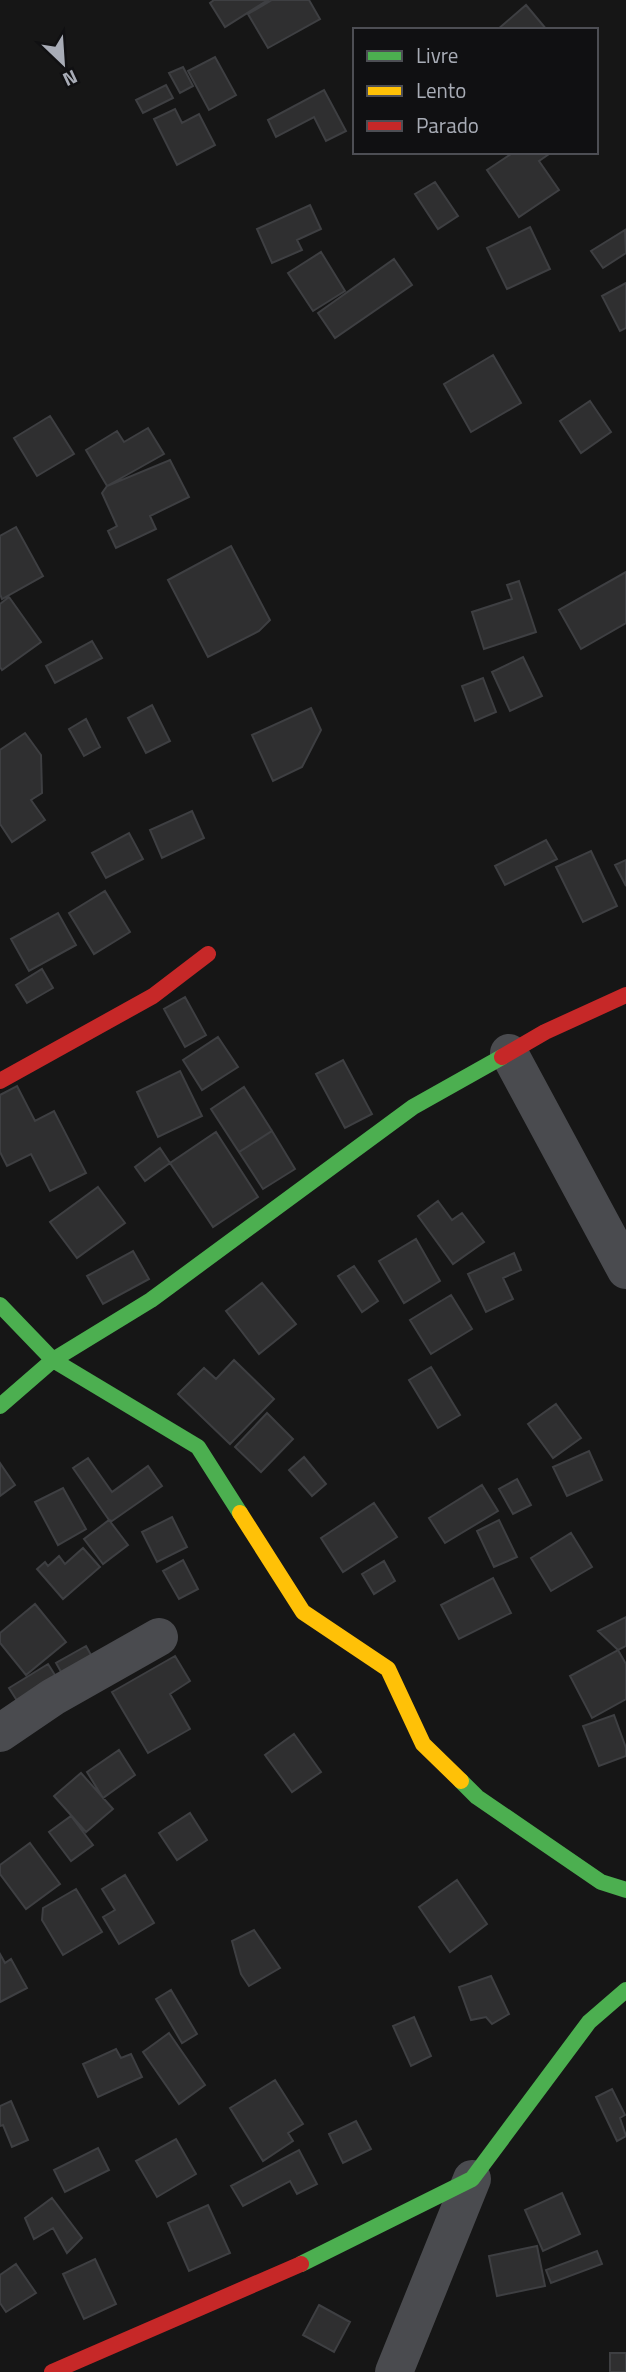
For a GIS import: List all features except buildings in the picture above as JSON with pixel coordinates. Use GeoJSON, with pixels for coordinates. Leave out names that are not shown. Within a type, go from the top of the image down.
{"type":"FeatureCollection","features":[{"type":"Feature","properties":{"kind":"street"},"geometry":{"type":"LineString","coordinates":[[0,1081],[153,996],[208,954]]}},
{"type":"Feature","properties":{"kind":"street"},"geometry":{"type":"LineString","coordinates":[[0,1406],[53,1360],[151,1300],[413,1107],[545,1032],[626,995]]}},
{"type":"Feature","properties":{"kind":"street"},"geometry":{"type":"LineString","coordinates":[[509,1053],[626,1270]]}},
{"type":"Feature","properties":{"kind":"street"},"geometry":{"type":"LineString","coordinates":[[0,1305],[53,1360],[198,1447],[303,1612],[388,1669],[423,1744],[477,1797],[601,1882],[626,1889]]}},
{"type":"Feature","properties":{"kind":"street"},"geometry":{"type":"LineString","coordinates":[[0,1733],[53,1697],[159,1636]]}},
{"type":"Feature","properties":{"kind":"street"},"geometry":{"type":"LineString","coordinates":[[394,2372],[472,2179],[589,2022],[626,1990]]}},
{"type":"Feature","properties":{"kind":"street"},"geometry":{"type":"LineString","coordinates":[[51,2372],[309,2260],[472,2179]]}},
{"type":"Feature","properties":{"kind":"traffic: fast"},"geometry":{"type":"LineString","coordinates":[[0,1406],[53,1360],[151,1300],[413,1107],[502,1057]]}},
{"type":"Feature","properties":{"kind":"traffic: fast"},"geometry":{"type":"LineString","coordinates":[[0,1305],[53,1360],[198,1447],[240,1513]]}},
{"type":"Feature","properties":{"kind":"traffic: fast"},"geometry":{"type":"LineString","coordinates":[[461,1781],[477,1797],[601,1882],[626,1890]]}},
{"type":"Feature","properties":{"kind":"traffic: fast"},"geometry":{"type":"LineString","coordinates":[[301,2264],[472,2179],[589,2022],[626,1990]]}},
{"type":"Feature","properties":{"kind":"traffic: slow"},"geometry":{"type":"LineString","coordinates":[[240,1513],[303,1612],[388,1669],[423,1744],[461,1781]]}},
{"type":"Feature","properties":{"kind":"traffic: jam"},"geometry":{"type":"LineString","coordinates":[[0,1081],[153,996],[208,954]]}},
{"type":"Feature","properties":{"kind":"traffic: jam"},"geometry":{"type":"LineString","coordinates":[[502,1057],[545,1032],[626,995]]}},
{"type":"Feature","properties":{"kind":"traffic: jam"},"geometry":{"type":"LineString","coordinates":[[52,2372],[301,2264]]}}]}
